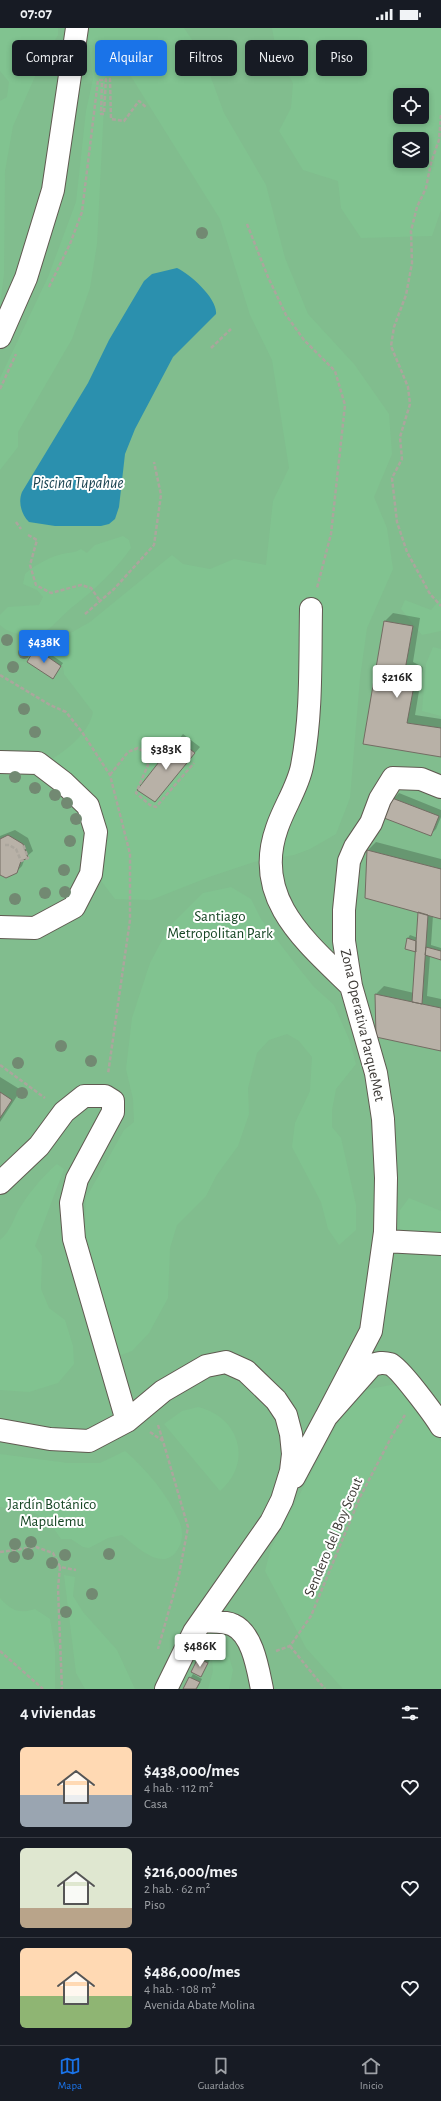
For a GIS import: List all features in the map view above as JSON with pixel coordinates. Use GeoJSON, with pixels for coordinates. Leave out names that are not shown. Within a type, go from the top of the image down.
{"type":"FeatureCollection","features":[{"type":"Feature","properties":{"kind":"street"},"geometry":{"type":"LineString","coordinates":[[0,337],[26,278],[53,190],[77,28]]}},
{"type":"Feature","properties":{"kind":"street"},"geometry":{"type":"LineString","coordinates":[[311,609],[309,727],[302,769],[276,829],[269,870],[278,902],[307,942],[351,986]]}},
{"type":"Feature","properties":{"kind":"street"},"geometry":{"type":"LineString","coordinates":[[0,762],[38,763],[63,782],[88,806],[96,832],[91,874],[74,907],[36,928],[0,927]]}},
{"type":"Feature","properties":{"kind":"street","name":"Zona Operativa ParqueMet"},"geometry":{"type":"LineString","coordinates":[[326,1417],[371,1331],[384,1241],[386,1178],[383,1119],[376,1073],[351,986],[344,941],[344,910],[349,861],[355,847],[371,823],[380,799],[393,778],[421,779],[441,787]]}},
{"type":"Feature","properties":{"kind":"street"},"geometry":{"type":"LineString","coordinates":[[0,1183],[39,1146],[64,1112],[84,1096],[106,1096],[113,1101],[113,1112],[77,1179],[71,1203],[74,1239],[136,1425]]}},
{"type":"Feature","properties":{"kind":"street"},"geometry":{"type":"LineString","coordinates":[[384,1241],[441,1244]]}},
{"type":"Feature","properties":{"kind":"street"},"geometry":{"type":"LineString","coordinates":[[0,1430],[50,1439],[89,1441],[136,1425],[164,1391],[206,1366],[226,1362],[246,1372],[276,1400],[286,1415],[291,1434],[293,1454],[291,1471],[282,1500]]}},
{"type":"Feature","properties":{"kind":"street"},"geometry":{"type":"LineString","coordinates":[[166,1689],[202,1621],[271,1522],[326,1417],[372,1365],[381,1362],[392,1365],[431,1410],[441,1426]]}},
{"type":"Feature","properties":{"kind":"street"},"geometry":{"type":"LineString","coordinates":[[202,1621],[233,1625],[247,1638],[255,1658],[262,1689]]}},
{"type":"Feature","properties":{"kind":"path"},"geometry":{"type":"LineString","coordinates":[[98,80],[102,80],[101,114],[104,114],[106,79],[110,79],[111,119],[124,121],[139,101],[147,108]]}},
{"type":"Feature","properties":{"kind":"path"},"geometry":{"type":"LineString","coordinates":[[441,115],[439,140],[431,163],[426,188],[417,207],[411,231],[412,263],[406,295],[394,327],[391,346],[408,387],[410,404],[400,437],[402,459],[392,478],[397,522],[407,552],[430,594],[441,606]]}},
{"type":"Feature","properties":{"kind":"path"},"geometry":{"type":"LineString","coordinates":[[247,224],[268,278],[286,314],[304,340],[336,371],[345,405],[331,534],[311,609]]}},
{"type":"Feature","properties":{"kind":"path"},"geometry":{"type":"LineString","coordinates":[[211,348],[231,329]]}},
{"type":"Feature","properties":{"kind":"path"},"geometry":{"type":"LineString","coordinates":[[85,614],[114,589],[154,545],[161,495],[154,462]]}},
{"type":"Feature","properties":{"kind":"path"},"geometry":{"type":"LineString","coordinates":[[16,522],[21,529]]}},
{"type":"Feature","properties":{"kind":"path"},"geometry":{"type":"LineString","coordinates":[[28,535],[37,540],[30,565],[36,585],[51,592],[81,585],[91,588],[100,601]]}},
{"type":"Feature","properties":{"kind":"path"},"geometry":{"type":"LineString","coordinates":[[110,775],[128,752],[138,748],[146,753],[148,765],[136,793],[150,805],[156,807],[194,763]]}},
{"type":"Feature","properties":{"kind":"path"},"geometry":{"type":"LineString","coordinates":[[5,846],[9,844],[16,849],[21,861],[28,858],[23,844]]}},
{"type":"Feature","properties":{"kind":"path"},"geometry":{"type":"LineString","coordinates":[[0,1066],[64,1112]]}},
{"type":"Feature","properties":{"kind":"path","name":"Sendero del Boy Scout"},"geometry":{"type":"LineString","coordinates":[[290,1646],[311,1616],[360,1497],[393,1434],[418,1394]]}},
{"type":"Feature","properties":{"kind":"path"},"geometry":{"type":"LineString","coordinates":[[136,1425],[163,1441],[188,1527],[175,1589]]}},
{"type":"Feature","properties":{"kind":"path"},"geometry":{"type":"LineString","coordinates":[[0,1552],[36,1547],[53,1553],[60,1567],[58,1588],[62,1689]]}},
{"type":"Feature","properties":{"kind":"path"},"geometry":{"type":"LineString","coordinates":[[60,1567],[76,1570]]}},
{"type":"Feature","properties":{"kind":"path"},"geometry":{"type":"LineString","coordinates":[[255,1658],[290,1646],[325,1689]]}},
{"type":"Feature","properties":{"kind":"path"},"geometry":{"type":"LineString","coordinates":[[0,1651],[42,1689]]}},
{"type":"Feature","properties":{"kind":"green space","name":"Santiago Metropolitan Park"},"geometry":{"type":"Polygon","coordinates":[[[0,28],[441,28],[441,1689],[0,1689],[0,28]]]}},
{"type":"Feature","properties":{"kind":"green space"},"geometry":{"type":"Polygon","coordinates":[[[0,28],[58,28],[58,35],[55,40],[12,40],[12,76],[35,76],[13,126],[5,171],[4,274],[0,306],[0,101],[7,97],[9,82],[0,71],[0,28]]]}},
{"type":"Feature","properties":{"kind":"green space"},"geometry":{"type":"Polygon","coordinates":[[[87,28],[184,28],[192,40],[175,40],[175,76],[210,76],[224,113],[266,185],[285,258],[308,314],[354,364],[389,414],[392,454],[374,497],[387,528],[393,569],[367,628],[360,678],[350,798],[336,834],[310,849],[294,855],[254,862],[209,877],[151,900],[115,899],[98,877],[104,835],[49,761],[63,752],[82,734],[91,720],[93,712],[64,674],[63,666],[44,654],[53,643],[90,622],[172,555],[183,564],[210,569],[234,559],[266,565],[273,501],[289,468],[272,360],[250,315],[220,219],[131,76],[167,76],[167,40],[95,40],[95,76],[105,76],[97,244],[90,288],[72,339],[18,432],[18,447],[0,470],[0,378],[48,277],[76,202],[86,111],[93,79],[87,28]]]}},
{"type":"Feature","properties":{"kind":"green space"},"geometry":{"type":"Polygon","coordinates":[[[272,28],[441,28],[441,210],[432,236],[361,238],[341,208],[338,181],[303,170],[279,131],[291,108],[293,83],[289,76],[308,76],[308,40],[274,40],[272,28]]]}},
{"type":"Feature","properties":{"kind":"green space"},"geometry":{"type":"Polygon","coordinates":[[[123,536],[129,540],[131,548],[118,565],[51,627],[39,633],[25,635],[11,632],[0,625],[0,615],[8,607],[39,605],[43,597],[37,590],[23,584],[25,574],[32,568],[46,560],[62,554],[75,552],[81,549],[87,553],[95,545],[123,536]]]}},
{"type":"Feature","properties":{"kind":"green space"},"geometry":{"type":"Polygon","coordinates":[[[441,598],[441,631],[422,635],[401,609],[405,600],[431,610],[441,598]]]}},
{"type":"Feature","properties":{"kind":"green space"},"geometry":{"type":"Polygon","coordinates":[[[433,647],[441,649],[441,716],[422,711],[426,664],[433,647]]]}},
{"type":"Feature","properties":{"kind":"green space"},"geometry":{"type":"Polygon","coordinates":[[[231,887],[251,899],[261,919],[297,966],[314,987],[334,1005],[349,1039],[356,1064],[336,1089],[332,1110],[332,1127],[341,1138],[356,1205],[356,1230],[339,1245],[328,1229],[321,1202],[292,1147],[295,1123],[310,1091],[312,1057],[299,1041],[287,1034],[269,1040],[257,1053],[248,1088],[249,1114],[238,1146],[216,1176],[206,1196],[177,1225],[170,1248],[168,1298],[149,1333],[132,1351],[121,1355],[107,1329],[91,1277],[85,1234],[86,1198],[124,1130],[134,1122],[133,1099],[126,1069],[132,1018],[150,963],[169,927],[203,893],[231,887]]]}},
{"type":"Feature","properties":{"kind":"green space"},"geometry":{"type":"Polygon","coordinates":[[[57,1164],[64,1169],[35,1246],[42,1256],[41,1289],[49,1308],[65,1320],[73,1346],[74,1364],[58,1383],[29,1392],[0,1390],[0,1240],[9,1230],[18,1211],[31,1192],[46,1174],[57,1164]]]}},
{"type":"Feature","properties":{"kind":"green space"},"geometry":{"type":"Polygon","coordinates":[[[409,1198],[441,1211],[441,1235],[400,1232],[400,1210],[409,1198]]]}},
{"type":"Feature","properties":{"kind":"green space"},"geometry":{"type":"Polygon","coordinates":[[[396,1384],[432,1428],[441,1442],[441,1689],[343,1689],[306,1648],[265,1571],[271,1548],[340,1419],[364,1390],[396,1384]]]}},
{"type":"Feature","properties":{"kind":"green space"},"geometry":{"type":"Polygon","coordinates":[[[198,1407],[212,1412],[224,1420],[232,1431],[237,1442],[239,1455],[236,1467],[230,1480],[220,1491],[164,1424],[182,1411],[198,1407]]]}},
{"type":"Feature","properties":{"kind":"green space","name":"Jardín Botánico Mapulemu"},"geometry":{"type":"Polygon","coordinates":[[[125,1451],[156,1483],[169,1501],[180,1524],[182,1534],[179,1547],[173,1555],[166,1559],[159,1559],[151,1556],[135,1546],[122,1535],[108,1538],[89,1548],[83,1547],[71,1539],[61,1539],[48,1522],[42,1517],[29,1512],[0,1507],[0,1454],[68,1463],[100,1463],[125,1451]]]}},
{"type":"Feature","properties":{"kind":"green space"},"geometry":{"type":"Polygon","coordinates":[[[64,1575],[75,1577],[73,1596],[83,1612],[117,1650],[135,1689],[85,1689],[76,1673],[64,1575]]]}},
{"type":"Feature","properties":{"kind":"green space"},"geometry":{"type":"Polygon","coordinates":[[[0,1598],[12,1609],[24,1611],[35,1609],[50,1619],[55,1649],[55,1689],[0,1689],[0,1598]]]}},
{"type":"Feature","properties":{"kind":"green space"},"geometry":{"type":"Polygon","coordinates":[[[218,1654],[229,1657],[233,1670],[229,1689],[208,1689],[213,1671],[212,1659],[218,1654]]]}},
{"type":"Feature","properties":{"kind":"water","name":"Piscina Tupahue"},"geometry":{"type":"Polygon","coordinates":[[[177,268],[196,281],[208,294],[213,301],[216,314],[173,357],[135,429],[125,454],[119,507],[115,519],[109,524],[101,526],[55,526],[29,522],[21,508],[20,500],[22,492],[88,383],[109,340],[144,281],[152,274],[177,268]]]}},
{"type":"Feature","properties":{"kind":"building"},"geometry":{"type":"Polygon","coordinates":[[[384,621],[413,626],[405,670],[416,675],[407,723],[441,728],[441,757],[363,744],[384,621]]]}},
{"type":"Feature","properties":{"kind":"building"},"geometry":{"type":"Polygon","coordinates":[[[35,648],[61,666],[53,679],[27,662],[35,648]]]}},
{"type":"Feature","properties":{"kind":"building"},"geometry":{"type":"Polygon","coordinates":[[[177,739],[195,753],[155,802],[137,790],[177,739]]]}},
{"type":"Feature","properties":{"kind":"building"},"geometry":{"type":"Polygon","coordinates":[[[392,798],[439,816],[431,836],[384,818],[392,798]]]}},
{"type":"Feature","properties":{"kind":"building"},"geometry":{"type":"Polygon","coordinates":[[[8,835],[23,844],[28,858],[21,861],[17,873],[6,878],[0,875],[0,839],[8,835]]]}},
{"type":"Feature","properties":{"kind":"building"},"geometry":{"type":"Polygon","coordinates":[[[367,850],[441,869],[441,919],[365,898],[367,850]]]}},
{"type":"Feature","properties":{"kind":"building"},"geometry":{"type":"Polygon","coordinates":[[[418,912],[428,915],[422,1004],[412,1002],[418,912]]]}},
{"type":"Feature","properties":{"kind":"building"},"geometry":{"type":"Polygon","coordinates":[[[407,938],[416,941],[416,952],[405,949],[407,938]]]}},
{"type":"Feature","properties":{"kind":"building"},"geometry":{"type":"Polygon","coordinates":[[[426,947],[441,951],[441,960],[425,955],[426,947]]]}},
{"type":"Feature","properties":{"kind":"building"},"geometry":{"type":"Polygon","coordinates":[[[375,994],[441,1008],[441,1051],[376,1037],[375,994]]]}},
{"type":"Feature","properties":{"kind":"building"},"geometry":{"type":"Polygon","coordinates":[[[0,1092],[12,1100],[0,1118],[0,1092]]]}},
{"type":"Feature","properties":{"kind":"building"},"geometry":{"type":"Polygon","coordinates":[[[198,1658],[208,1663],[201,1677],[191,1672],[198,1658]]]}},
{"type":"Feature","properties":{"kind":"building"},"geometry":{"type":"Polygon","coordinates":[[[189,1677],[200,1682],[196,1689],[183,1689],[189,1677]]]}}]}
